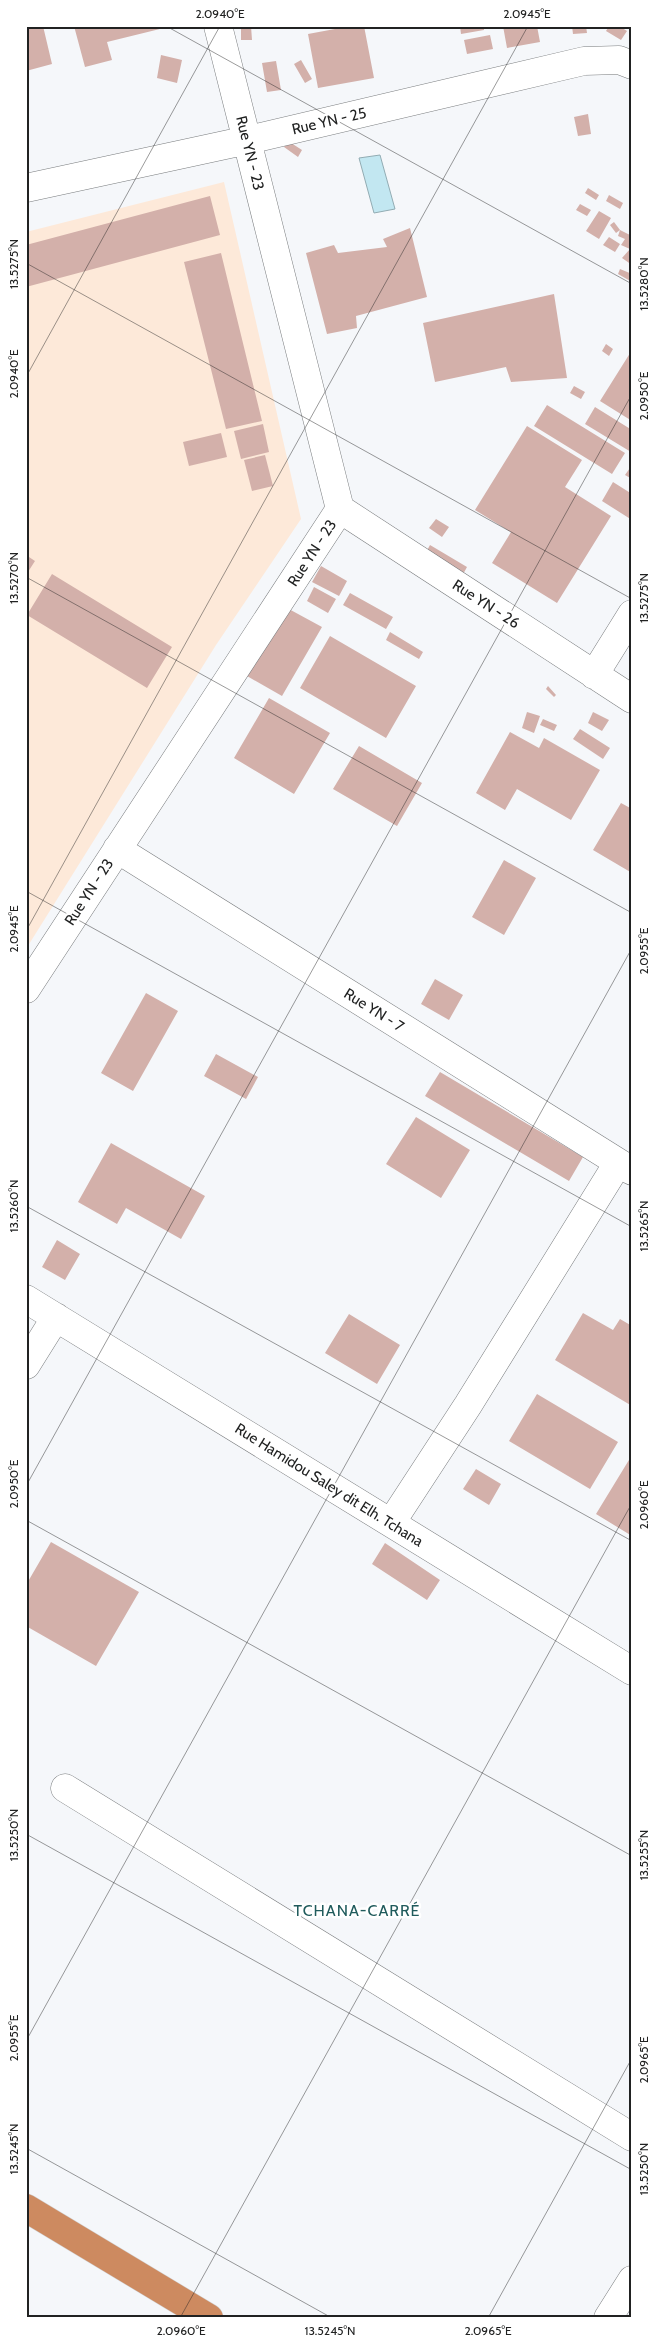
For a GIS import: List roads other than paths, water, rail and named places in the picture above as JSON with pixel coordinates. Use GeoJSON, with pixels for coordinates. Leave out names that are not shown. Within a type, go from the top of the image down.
{"type":"FeatureCollection","features":[{"type":"Feature","properties":{"kind":"highway"},"geometry":{"type":"LineString","coordinates":[[26,2208],[209,2318]]}},
{"type":"Feature","properties":{"kind":"street","name":"Rue YN - 23"},"geometry":{"type":"LineString","coordinates":[[26,988],[340,509],[218,26]]}},
{"type":"Feature","properties":{"kind":"street","name":"Rue YN - 25"},"geometry":{"type":"LineString","coordinates":[[26,188],[248,140],[584,61],[619,60],[632,65]]}},
{"type":"Feature","properties":{"kind":"street","name":"Rue YN - 26"},"geometry":{"type":"LineString","coordinates":[[340,509],[632,700]]}},
{"type":"Feature","properties":{"kind":"street"},"geometry":{"type":"LineString","coordinates":[[594,675],[632,614]]}},
{"type":"Feature","properties":{"kind":"street","name":"Rue YN - 7"},"geometry":{"type":"LineString","coordinates":[[117,849],[625,1167]]}},
{"type":"Feature","properties":{"kind":"street"},"geometry":{"type":"LineString","coordinates":[[391,1523],[625,1167]]}},
{"type":"Feature","properties":{"kind":"street","name":"Rue Hamidou Saley dit Elh. Tchana"},"geometry":{"type":"LineString","coordinates":[[26,1299],[632,1671]]}},
{"type":"Feature","properties":{"kind":"street"},"geometry":{"type":"LineString","coordinates":[[26,1365],[56,1317]]}},
{"type":"Feature","properties":{"kind":"street"},"geometry":{"type":"LineString","coordinates":[[66,1788],[632,2137]]}},
{"type":"Feature","properties":{"kind":"street"},"geometry":{"type":"LineString","coordinates":[[608,2318],[632,2280]]}},
{"type":"Feature","properties":{"kind":"water"},"geometry":{"type":"Polygon","coordinates":[[[380,155],[395,209],[374,213],[359,158],[380,155]]]}},
{"type":"Feature","properties":{"kind":"district","name":"TCHANA-CARRÉ"},"geometry":{"type":"Point","coordinates":[357,1910]}}]}
